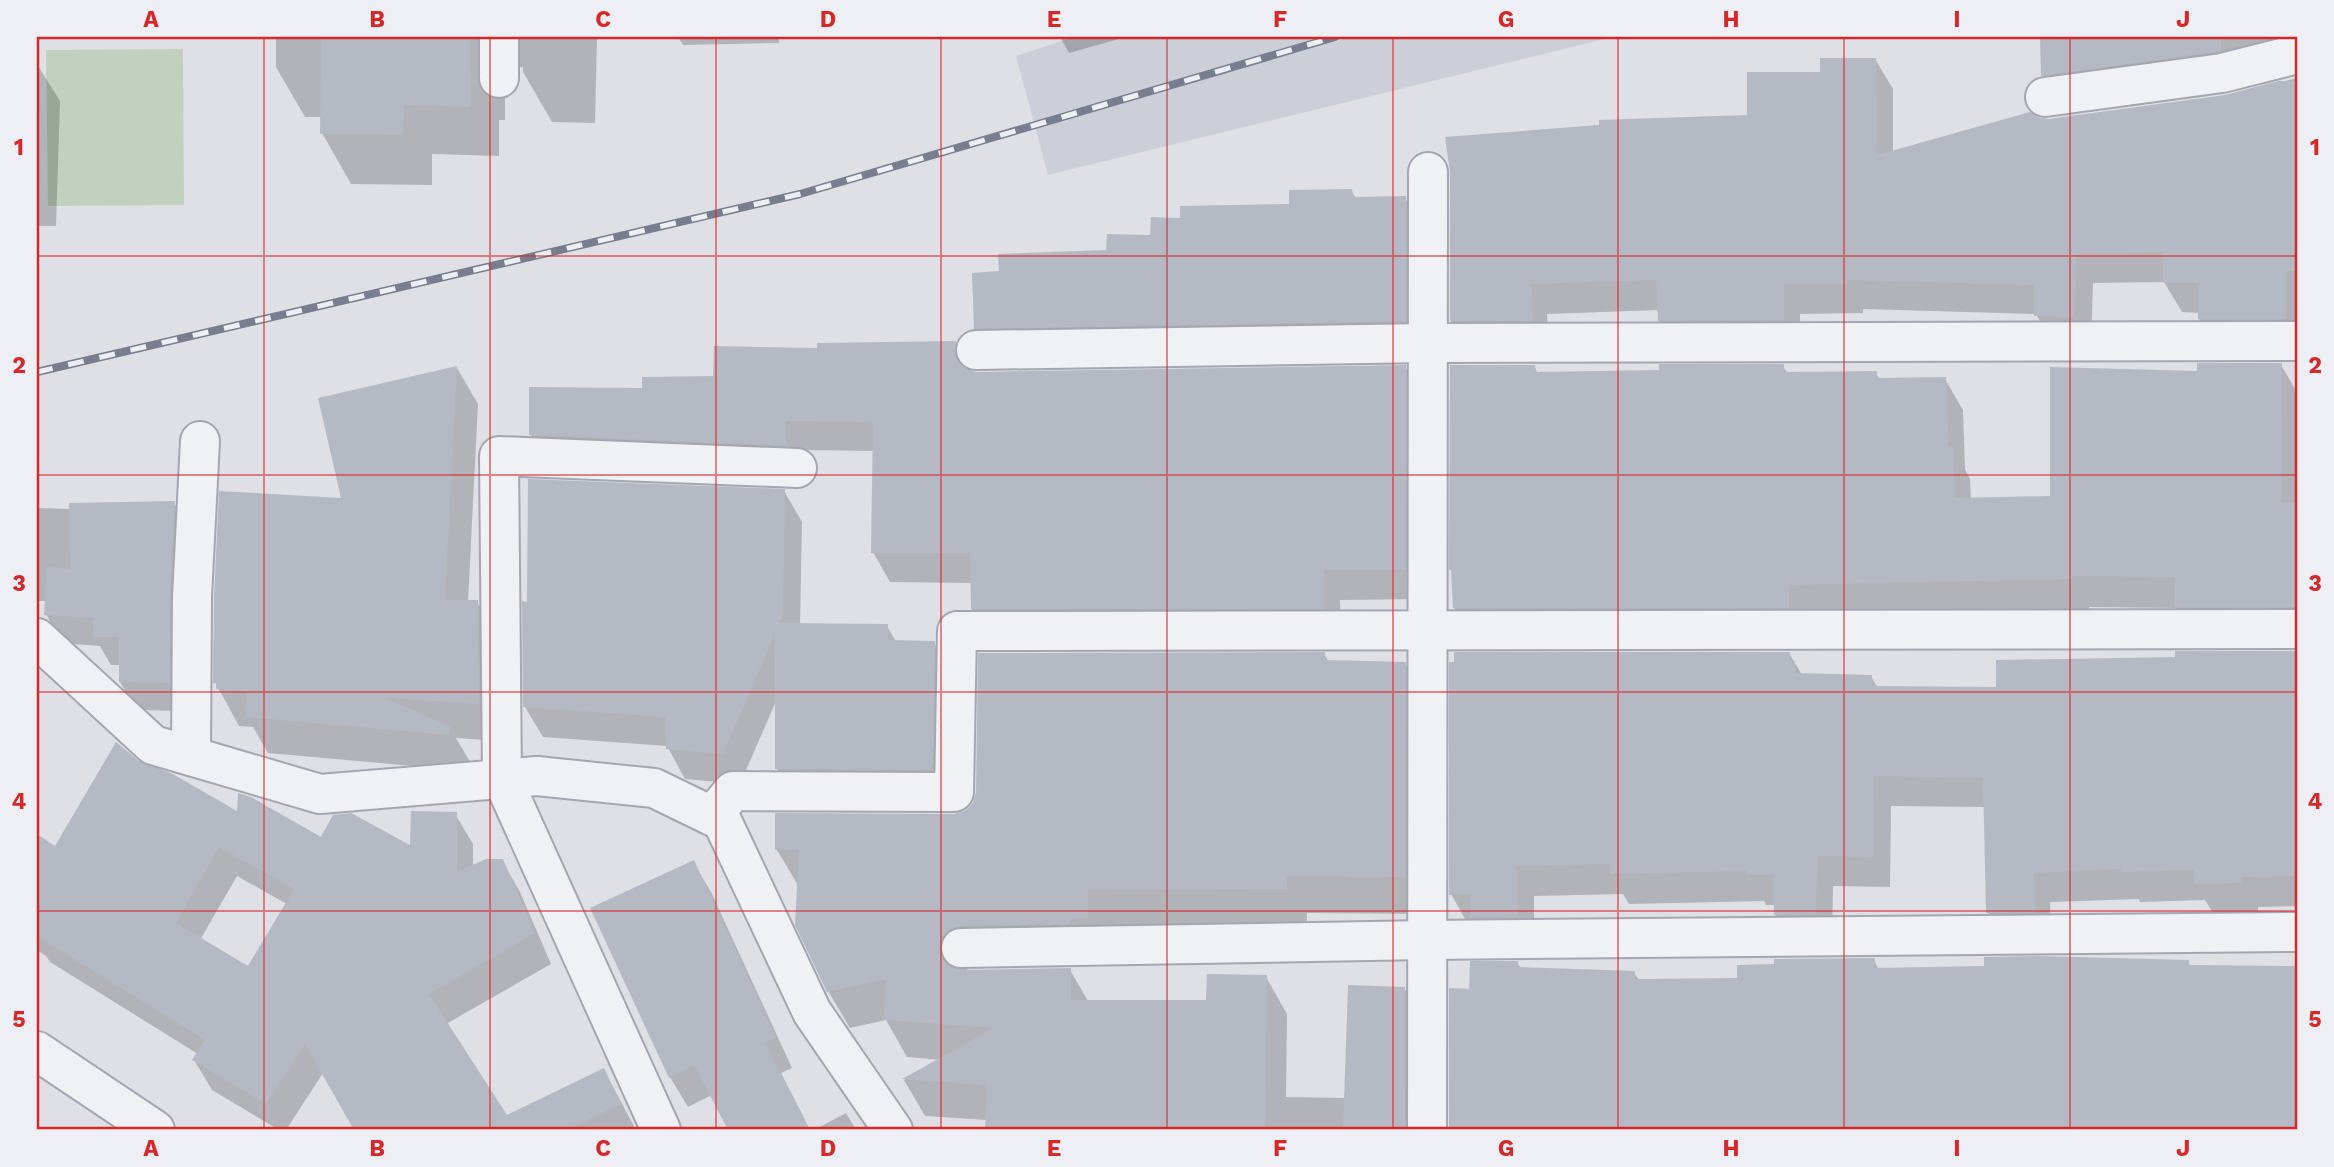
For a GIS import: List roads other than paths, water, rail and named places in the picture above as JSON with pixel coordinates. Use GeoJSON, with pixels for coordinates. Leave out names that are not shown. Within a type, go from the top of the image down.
{"type":"FeatureCollection","features":[{"type":"Feature","properties":{"kind":"street"},"geometry":{"type":"LineString","coordinates":[[499,37],[499,78]]}},
{"type":"Feature","properties":{"kind":"street"},"geometry":{"type":"LineString","coordinates":[[2045,97],[2222,73],[2297,54]]}},
{"type":"Feature","properties":{"kind":"street"},"geometry":{"type":"LineString","coordinates":[[1427,1130],[1428,172]]}},
{"type":"Feature","properties":{"kind":"street"},"geometry":{"type":"LineString","coordinates":[[976,350],[1427,343],[2297,341]]}},
{"type":"Feature","properties":{"kind":"street"},"geometry":{"type":"LineString","coordinates":[[191,756],[192,597],[200,441]]}},
{"type":"Feature","properties":{"kind":"street"},"geometry":{"type":"LineString","coordinates":[[661,1130],[502,778],[499,456],[797,468]]}},
{"type":"Feature","properties":{"kind":"street"},"geometry":{"type":"LineString","coordinates":[[712,816],[733,791],[954,792],[957,631],[2297,629]]}},
{"type":"Feature","properties":{"kind":"street"},"geometry":{"type":"LineString","coordinates":[[37,638],[153,745],[320,794],[537,776],[654,788],[722,821],[812,1012],[893,1130]]}},
{"type":"Feature","properties":{"kind":"street"},"geometry":{"type":"LineString","coordinates":[[961,948],[1427,940],[2297,932]]}},
{"type":"Feature","properties":{"kind":"street"},"geometry":{"type":"LineString","coordinates":[[37,1051],[155,1130]]}},
{"type":"Feature","properties":{"kind":"railway"},"geometry":{"type":"LineString","coordinates":[[37,372],[800,194],[1335,37]]}}]}
